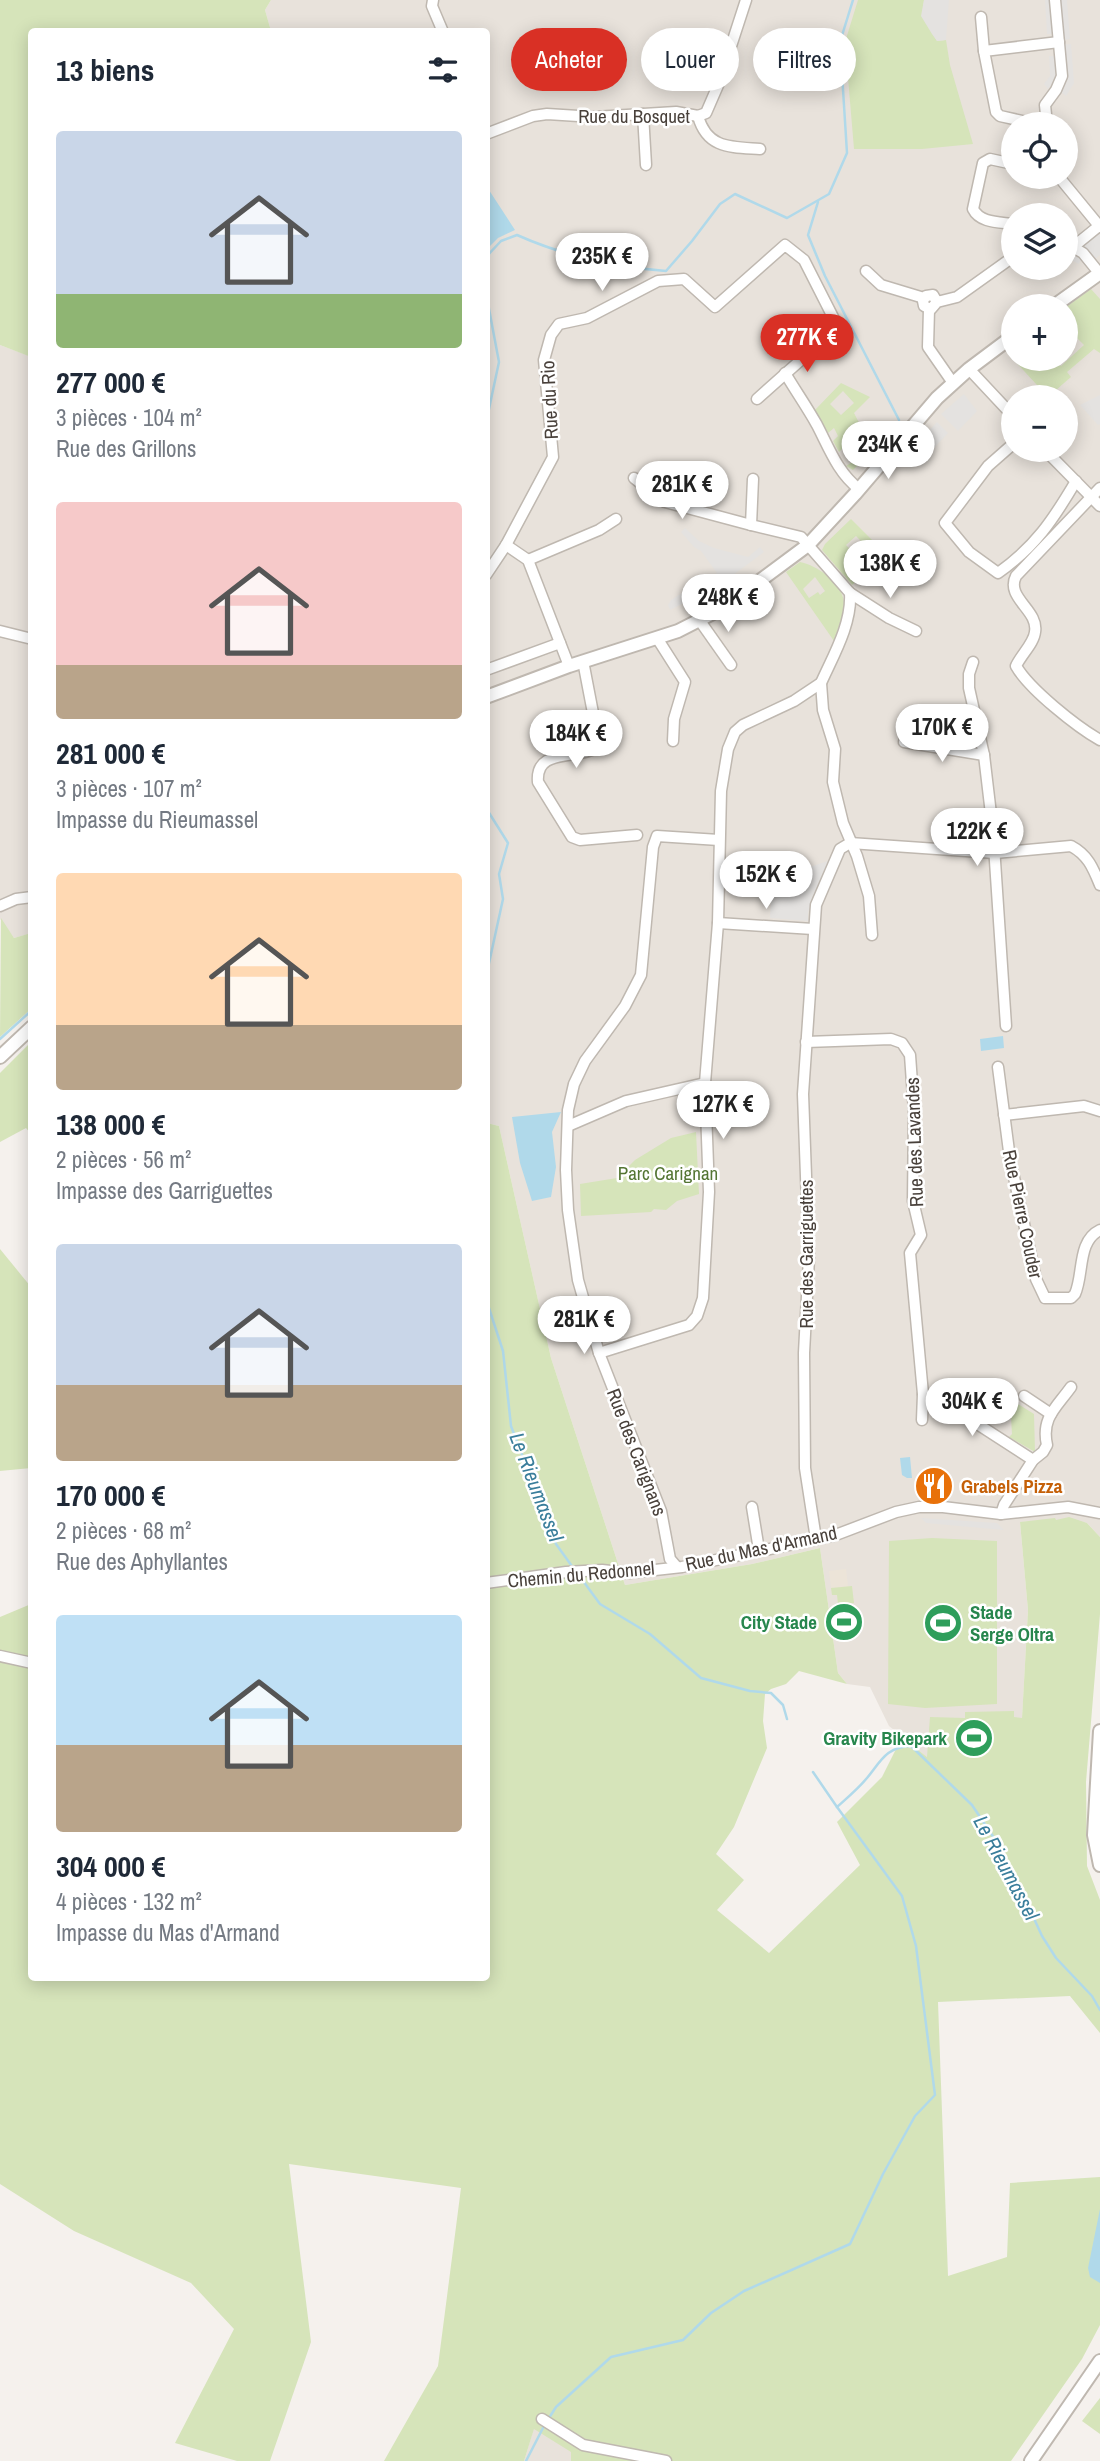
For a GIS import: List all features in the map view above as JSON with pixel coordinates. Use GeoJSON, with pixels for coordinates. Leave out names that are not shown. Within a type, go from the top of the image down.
{"type":"FeatureCollection","features":[{"type":"Feature","properties":{"kind":"street"},"geometry":{"type":"LineString","coordinates":[[433,0],[432,6],[441,28]]}},
{"type":"Feature","properties":{"kind":"street","name":"Rue du Bosquet"},"geometry":{"type":"LineString","coordinates":[[490,132],[533,116],[547,114],[594,117],[676,112],[698,116],[706,113],[719,83],[746,0]]}},
{"type":"Feature","properties":{"kind":"street"},"geometry":{"type":"LineString","coordinates":[[1046,112],[1045,105],[1062,76],[1055,0]]}},
{"type":"Feature","properties":{"kind":"street"},"geometry":{"type":"LineString","coordinates":[[981,17],[984,51],[996,112],[1001,116]]}},
{"type":"Feature","properties":{"kind":"street"},"geometry":{"type":"LineString","coordinates":[[984,51],[1059,42]]}},
{"type":"Feature","properties":{"kind":"street"},"geometry":{"type":"LineString","coordinates":[[643,114],[646,165]]}},
{"type":"Feature","properties":{"kind":"street"},"geometry":{"type":"LineString","coordinates":[[698,116],[705,134],[722,145],[760,149]]}},
{"type":"Feature","properties":{"kind":"street"},"geometry":{"type":"LineString","coordinates":[[1001,161],[990,159],[983,163],[973,209],[978,217],[1001,223]]}},
{"type":"Feature","properties":{"kind":"street"},"geometry":{"type":"LineString","coordinates":[[1069,189],[1100,227],[1078,240]]}},
{"type":"Feature","properties":{"kind":"street","name":"Rue du Rio"},"geometry":{"type":"LineString","coordinates":[[490,569],[506,545],[553,457],[544,360],[551,335],[559,324],[587,318],[658,281],[684,279],[715,307],[785,244],[804,260],[838,327],[785,373]]}},
{"type":"Feature","properties":{"kind":"street"},"geometry":{"type":"LineString","coordinates":[[1071,294],[1100,273],[1078,250]]}},
{"type":"Feature","properties":{"kind":"street"},"geometry":{"type":"LineString","coordinates":[[866,271],[881,285],[924,298],[924,306],[933,306],[955,298],[1001,265]]}},
{"type":"Feature","properties":{"kind":"street"},"geometry":{"type":"LineString","coordinates":[[933,306],[928,347],[953,383]]}},
{"type":"Feature","properties":{"kind":"street"},"geometry":{"type":"LineString","coordinates":[[490,696],[700,621],[739,597],[808,545],[937,398],[1001,345]]}},
{"type":"Feature","properties":{"kind":"street"},"geometry":{"type":"LineString","coordinates":[[969,369],[1001,403]]}},
{"type":"Feature","properties":{"kind":"street"},"geometry":{"type":"LineString","coordinates":[[757,399],[785,373],[834,460],[844,475],[859,489]]}},
{"type":"Feature","properties":{"kind":"street"},"geometry":{"type":"LineString","coordinates":[[1001,455],[988,466],[945,523],[970,552],[998,573],[1036,542],[1076,481]]}},
{"type":"Feature","properties":{"kind":"street"},"geometry":{"type":"LineString","coordinates":[[1057,462],[1100,506]]}},
{"type":"Feature","properties":{"kind":"street"},"geometry":{"type":"LineString","coordinates":[[634,478],[665,502],[707,515],[797,535],[850,593],[889,618],[916,631]]}},
{"type":"Feature","properties":{"kind":"street"},"geometry":{"type":"LineString","coordinates":[[751,525],[753,479]]}},
{"type":"Feature","properties":{"kind":"street"},"geometry":{"type":"LineString","coordinates":[[1100,488],[1016,576],[1013,583],[1014,591],[1035,624],[1035,635],[1016,666],[1027,681],[1085,732],[1100,740]]}},
{"type":"Feature","properties":{"kind":"street"},"geometry":{"type":"LineString","coordinates":[[528,560],[599,530],[616,519]]}},
{"type":"Feature","properties":{"kind":"street"},"geometry":{"type":"LineString","coordinates":[[506,545],[528,560],[569,666]]}},
{"type":"Feature","properties":{"kind":"street"},"geometry":{"type":"LineString","coordinates":[[850,593],[851,605],[847,621],[821,683],[823,710],[835,748],[833,782],[843,823],[869,896],[872,935]]}},
{"type":"Feature","properties":{"kind":"street"},"geometry":{"type":"LineString","coordinates":[[700,621],[731,665]]}},
{"type":"Feature","properties":{"kind":"street"},"geometry":{"type":"LineString","coordinates":[[0,631],[28,638]]}},
{"type":"Feature","properties":{"kind":"street"},"geometry":{"type":"LineString","coordinates":[[657,638],[685,682],[674,719],[673,740]]}},
{"type":"Feature","properties":{"kind":"street"},"geometry":{"type":"LineString","coordinates":[[490,669],[560,643]]}},
{"type":"Feature","properties":{"kind":"street"},"geometry":{"type":"LineString","coordinates":[[583,661],[598,738],[596,748],[586,753],[551,758],[541,763],[537,771],[538,782],[572,837],[580,840],[637,835]]}},
{"type":"Feature","properties":{"kind":"street"},"geometry":{"type":"LineString","coordinates":[[973,662],[969,674],[969,688],[984,755],[995,853],[1006,1026]]}},
{"type":"Feature","properties":{"kind":"street"},"geometry":{"type":"LineString","coordinates":[[599,1353],[688,1325],[700,1309],[703,1298],[709,1192],[705,1083],[718,923],[721,791],[728,750],[735,732],[756,718],[794,701],[821,683]]}},
{"type":"Feature","properties":{"kind":"street"},"geometry":{"type":"LineString","coordinates":[[904,742],[984,755]]}},
{"type":"Feature","properties":{"kind":"street","name":"Rue des Carignans"},"geometry":{"type":"LineString","coordinates":[[676,1566],[670,1559],[661,1511],[599,1353],[578,1280],[572,1248],[566,1170],[568,1110],[574,1084],[585,1061],[625,1006],[641,975],[653,847],[657,836],[719,840]]}},
{"type":"Feature","properties":{"kind":"street"},"geometry":{"type":"LineString","coordinates":[[850,843],[995,853],[1071,846],[1090,862],[1100,885]]}},
{"type":"Feature","properties":{"kind":"street","name":"Rue des Garriguettes"},"geometry":{"type":"LineString","coordinates":[[816,1539],[805,1468],[804,1353],[809,1258],[803,1094],[816,905],[840,849],[850,843]]}},
{"type":"Feature","properties":{"kind":"street"},"geometry":{"type":"LineString","coordinates":[[0,906],[28,898]]}},
{"type":"Feature","properties":{"kind":"street"},"geometry":{"type":"LineString","coordinates":[[718,923],[813,929]]}},
{"type":"Feature","properties":{"kind":"street"},"geometry":{"type":"LineString","coordinates":[[0,1057],[28,1031]]}},
{"type":"Feature","properties":{"kind":"street","name":"Rue des Lavandes"},"geometry":{"type":"LineString","coordinates":[[806,1042],[891,1039],[902,1043],[910,1055],[914,1111],[913,1201],[921,1235],[910,1253],[923,1394],[922,1420]]}},
{"type":"Feature","properties":{"kind":"street","name":"Rue Pierre Couder"},"geometry":{"type":"LineString","coordinates":[[998,1067],[1019,1205],[1036,1279],[1045,1298],[1071,1298],[1076,1294],[1084,1248],[1092,1234],[1100,1230]]}},
{"type":"Feature","properties":{"kind":"street"},"geometry":{"type":"LineString","coordinates":[[568,1126],[626,1101],[705,1083]]}},
{"type":"Feature","properties":{"kind":"street"},"geometry":{"type":"LineString","coordinates":[[1004,1115],[1084,1106],[1100,1111]]}},
{"type":"Feature","properties":{"kind":"street"},"geometry":{"type":"LineString","coordinates":[[1001,1514],[1003,1505],[1033,1460],[1048,1445],[1044,1429],[1051,1414],[1071,1387]]}},
{"type":"Feature","properties":{"kind":"street"},"geometry":{"type":"LineString","coordinates":[[923,1394],[965,1416],[1033,1460]]}},
{"type":"Feature","properties":{"kind":"street"},"geometry":{"type":"LineString","coordinates":[[1024,1396],[1051,1414]]}},
{"type":"Feature","properties":{"kind":"street"},"geometry":{"type":"LineString","coordinates":[[752,1507],[759,1550]]}},
{"type":"Feature","properties":{"kind":"street","name":"Rue du Mas d'Armand"},"geometry":{"type":"LineString","coordinates":[[676,1566],[682,1567],[833,1536],[896,1512],[919,1507],[1001,1514],[1068,1507],[1098,1510]]}},
{"type":"Feature","properties":{"kind":"street","name":"Chemin du Redonnel"},"geometry":{"type":"LineString","coordinates":[[490,1582],[566,1572],[602,1570],[628,1573],[676,1566]]}},
{"type":"Feature","properties":{"kind":"street"},"geometry":{"type":"LineString","coordinates":[[0,1656],[28,1662]]}},
{"type":"Feature","properties":{"kind":"street"},"geometry":{"type":"LineString","coordinates":[[1100,1731],[1094,1835],[1100,1865]]}},
{"type":"Feature","properties":{"kind":"street"},"geometry":{"type":"LineString","coordinates":[[1031,2461],[1100,2361]]}},
{"type":"Feature","properties":{"kind":"street"},"geometry":{"type":"LineString","coordinates":[[546,2422],[583,2445],[666,2461]]}},
{"type":"Feature","properties":{"kind":"shaded area"},"geometry":{"type":"Polygon","coordinates":[[[271,0],[1100,0],[1100,1537],[1087,1523],[1063,1520],[1020,1522],[1028,1610],[1022,1719],[928,1758],[889,1726],[870,1687],[847,1684],[838,1673],[820,1548],[752,1564],[625,1585],[551,1358],[499,1126],[490,1124],[490,28],[270,28],[265,10],[271,0]]]}},
{"type":"Feature","properties":{"kind":"shaded area"},"geometry":{"type":"Polygon","coordinates":[[[924,0],[949,0],[946,40],[937,41],[921,16],[924,0]]]}},
{"type":"Feature","properties":{"kind":"shaded area"},"geometry":{"type":"Polygon","coordinates":[[[1045,0],[1051,0],[1053,34],[1047,34],[1045,0]]]}},
{"type":"Feature","properties":{"kind":"shaded area"},"geometry":{"type":"Polygon","coordinates":[[[1060,0],[1067,0],[1070,39],[1064,40],[1060,0]]]}},
{"type":"Feature","properties":{"kind":"shaded area"},"geometry":{"type":"Polygon","coordinates":[[[1071,44],[1074,83],[1066,96],[1061,92],[1067,80],[1063,45],[1071,44]]]}},
{"type":"Feature","properties":{"kind":"shaded area"},"geometry":{"type":"Polygon","coordinates":[[[1049,56],[1056,56],[1057,77],[1048,89],[1044,84],[1050,76],[1049,56]]]}},
{"type":"Feature","properties":{"kind":"shaded area"},"geometry":{"type":"Polygon","coordinates":[[[1096,231],[1100,235],[1100,255],[1087,265],[1081,260],[1079,264],[1078,244],[1096,231]]]}},
{"type":"Feature","properties":{"kind":"shaded area"},"geometry":{"type":"Polygon","coordinates":[[[0,345],[28,356],[28,934],[14,938],[0,919],[0,345]]]}},
{"type":"Feature","properties":{"kind":"shaded area"},"geometry":{"type":"Polygon","coordinates":[[[964,394],[977,411],[958,431],[941,414],[964,394]]]}},
{"type":"Feature","properties":{"kind":"shaded area"},"geometry":{"type":"Polygon","coordinates":[[[1100,395],[1100,424],[1098,425],[1080,405],[1100,395]]]}},
{"type":"Feature","properties":{"kind":"shaded area"},"geometry":{"type":"Polygon","coordinates":[[[937,422],[948,433],[922,461],[910,451],[937,422]]]}},
{"type":"Feature","properties":{"kind":"shaded area"},"geometry":{"type":"Polygon","coordinates":[[[685,528],[699,541],[714,548],[748,557],[760,547],[764,552],[700,597],[696,590],[717,573],[701,551],[681,532],[685,528]]]}},
{"type":"Feature","properties":{"kind":"shaded area"},"geometry":{"type":"Polygon","coordinates":[[[687,590],[692,599],[670,610],[668,605],[671,600],[687,590]]]}},
{"type":"Feature","properties":{"kind":"shaded area"},"geometry":{"type":"Polygon","coordinates":[[[773,860],[801,870],[828,861],[826,873],[808,912],[808,921],[770,918],[773,860]]]}},
{"type":"Feature","properties":{"kind":"shaded area"},"geometry":{"type":"Polygon","coordinates":[[[921,1518],[997,1523],[1004,1530],[926,1523],[921,1518]]]}},
{"type":"Feature","properties":{"kind":"shaded area"},"geometry":{"type":"Polygon","coordinates":[[[846,1569],[854,1603],[838,1604],[837,1595],[832,1595],[829,1571],[846,1569]]]}},
{"type":"Feature","properties":{"kind":"shaded area"},"geometry":{"type":"Polygon","coordinates":[[[534,2428],[572,2452],[571,2461],[524,2461],[534,2428]]]}},
{"type":"Feature","properties":{"kind":"green space"},"geometry":{"type":"Polygon","coordinates":[[[0,0],[271,0],[265,10],[270,28],[28,28],[28,356],[0,345],[0,0]]]}},
{"type":"Feature","properties":{"kind":"green space"},"geometry":{"type":"Polygon","coordinates":[[[858,0],[924,0],[922,16],[937,41],[946,40],[950,65],[973,144],[922,149],[854,149],[849,91],[856,91],[856,28],[849,28],[858,0]]]}},
{"type":"Feature","properties":{"kind":"green space"},"geometry":{"type":"Polygon","coordinates":[[[1091,289],[1100,299],[1100,353],[1094,349],[1078,363],[1078,350],[1084,345],[1078,339],[1078,298],[1091,289]]]}},
{"type":"Feature","properties":{"kind":"green space"},"geometry":{"type":"Polygon","coordinates":[[[1024,371],[1068,371],[1071,377],[1062,385],[1037,385],[1024,371]]]}},
{"type":"Feature","properties":{"kind":"green space"},"geometry":{"type":"Polygon","coordinates":[[[841,383],[870,397],[854,413],[873,450],[853,470],[846,466],[865,454],[862,451],[864,447],[850,434],[843,442],[846,445],[839,452],[833,441],[838,436],[834,428],[828,433],[815,410],[841,383]],[[843,391],[830,404],[841,415],[854,403],[843,391]]]}},
{"type":"Feature","properties":{"kind":"green space"},"geometry":{"type":"Polygon","coordinates":[[[851,519],[883,551],[867,564],[871,568],[852,585],[822,550],[851,519]],[[856,536],[846,545],[862,562],[877,548],[873,545],[869,549],[856,536]]]}},
{"type":"Feature","properties":{"kind":"green space"},"geometry":{"type":"Polygon","coordinates":[[[800,562],[820,571],[839,588],[844,606],[834,641],[786,572],[800,562]],[[815,577],[803,589],[809,598],[825,591],[815,577]]]}},
{"type":"Feature","properties":{"kind":"green space"},"geometry":{"type":"Polygon","coordinates":[[[1,918],[14,938],[28,934],[28,1012],[0,1037],[1,918]]]}},
{"type":"Feature","properties":{"kind":"green space"},"geometry":{"type":"Polygon","coordinates":[[[28,1045],[28,1130],[26,1128],[0,1142],[0,1073],[28,1045]]]}},
{"type":"Feature","properties":{"kind":"green space"},"geometry":{"type":"Polygon","coordinates":[[[490,1124],[499,1126],[551,1358],[625,1585],[752,1564],[820,1548],[838,1673],[847,1684],[799,1671],[786,1684],[765,1694],[763,1721],[767,1748],[734,1827],[716,1854],[744,1880],[717,1910],[769,1953],[860,1865],[837,1822],[882,1777],[902,1737],[927,1757],[930,1717],[965,1718],[965,1712],[1014,1711],[1014,1717],[1022,1718],[1028,1610],[1020,1522],[1069,1517],[1087,1523],[1100,1537],[1100,1614],[1086,1782],[1087,1866],[1100,1900],[1100,2033],[1070,1996],[938,2002],[948,2276],[1007,2257],[1010,2183],[1100,2177],[1100,2325],[1082,2359],[1011,2461],[571,2461],[571,2452],[534,2429],[524,2461],[384,2461],[438,2366],[461,2188],[289,2164],[311,2342],[270,2461],[237,2461],[175,2443],[234,2329],[191,2283],[74,2231],[0,2184],[0,1617],[28,1605],[28,1981],[490,1981],[490,1124]]]}},
{"type":"Feature","properties":{"kind":"green space","name":"Parc Carignan"},"geometry":{"type":"Polygon","coordinates":[[[696,1132],[699,1194],[677,1201],[666,1210],[581,1216],[580,1184],[617,1178],[635,1160],[671,1138],[696,1132]]]}},
{"type":"Feature","properties":{"kind":"green space"},"geometry":{"type":"Polygon","coordinates":[[[0,1249],[28,1283],[28,1468],[0,1471],[0,1249]]]}},
{"type":"Feature","properties":{"kind":"green space"},"geometry":{"type":"Polygon","coordinates":[[[1010,1399],[1034,1414],[1035,1452],[1009,1437],[1012,1434],[1010,1399]]]}},
{"type":"Feature","properties":{"kind":"green space","name":"Stade Serge Oltra"},"geometry":{"type":"Polygon","coordinates":[[[932,1538],[997,1541],[997,1704],[925,1708],[888,1704],[889,1541],[932,1538]]]}},
{"type":"Feature","properties":{"kind":"green space"},"geometry":{"type":"Polygon","coordinates":[[[852,1586],[854,1603],[838,1604],[837,1595],[832,1595],[831,1588],[852,1586]]]}},
{"type":"Feature","properties":{"kind":"green space","name":"City Stade"},"geometry":{"type":"Polygon","coordinates":[[[849,1606],[852,1608],[854,1635],[840,1639],[836,1637],[834,1609],[849,1606]]]}},
{"type":"Feature","properties":{"kind":"green space"},"geometry":{"type":"Polygon","coordinates":[[[1100,2398],[1100,2434],[1082,2421],[1100,2398]]]}},
{"type":"Feature","properties":{"kind":"water"},"geometry":{"type":"Polygon","coordinates":[[[490,192],[515,230],[498,238],[490,246],[490,192]]]}},
{"type":"Feature","properties":{"kind":"water"},"geometry":{"type":"Polygon","coordinates":[[[1003,1036],[1004,1048],[981,1051],[980,1039],[1003,1036]]]}},
{"type":"Feature","properties":{"kind":"water"},"geometry":{"type":"Polygon","coordinates":[[[561,1112],[552,1132],[556,1167],[551,1197],[532,1201],[520,1163],[512,1117],[561,1112]]]}},
{"type":"Feature","properties":{"kind":"water"},"geometry":{"type":"Polygon","coordinates":[[[910,1457],[912,1478],[907,1478],[902,1475],[900,1458],[910,1457]]]}},
{"type":"Feature","properties":{"kind":"water"},"geometry":{"type":"Polygon","coordinates":[[[1100,2209],[1100,2283],[1090,2277],[1088,2268],[1100,2209]]]}},
{"type":"Feature","properties":{"kind":"waterway","name":"Le Rieumassel"},"geometry":{"type":"LineString","coordinates":[[490,253],[501,241],[517,235],[590,259],[627,267],[666,271],[720,204],[735,194],[787,218],[829,194],[847,153],[840,42],[853,0]]}},
{"type":"Feature","properties":{"kind":"waterway"},"geometry":{"type":"LineString","coordinates":[[818,202],[808,235],[825,276],[899,420]]}},
{"type":"Feature","properties":{"kind":"waterway","name":"Le Rieumassel"},"geometry":{"type":"LineString","coordinates":[[490,314],[499,362],[490,404]]}},
{"type":"Feature","properties":{"kind":"waterway","name":"Le Rieumassel"},"geometry":{"type":"LineString","coordinates":[[490,814],[508,843],[499,874],[503,899],[490,959]]}},
{"type":"Feature","properties":{"kind":"waterway"},"geometry":{"type":"LineString","coordinates":[[0,1039],[28,1014]]}},
{"type":"Feature","properties":{"kind":"waterway","name":"Le Rieumassel"},"geometry":{"type":"LineString","coordinates":[[490,1311],[503,1351],[511,1426],[556,1544],[574,1569]]}},
{"type":"Feature","properties":{"kind":"waterway","name":"Le Rieumassel"},"geometry":{"type":"LineString","coordinates":[[578,1574],[600,1604],[650,1634],[701,1678],[750,1691],[771,1693],[783,1705],[787,1719]]}},
{"type":"Feature","properties":{"kind":"waterway","name":"Le Rieumassel"},"geometry":{"type":"LineString","coordinates":[[813,1772],[837,1807],[860,1786],[885,1756],[896,1749],[911,1746],[972,1805],[994,1838],[1042,1936],[1056,1958],[1092,1996],[1100,2010]]}},
{"type":"Feature","properties":{"kind":"waterway"},"geometry":{"type":"LineString","coordinates":[[549,2418],[556,2407],[611,2357],[683,2340],[711,2313],[744,2291],[850,2244],[883,2174],[915,2116],[935,2095],[916,1946],[902,1896],[837,1807]]}},
{"type":"Feature","properties":{"kind":"waterway"},"geometry":{"type":"LineString","coordinates":[[526,2461],[545,2424]]}},
{"type":"Feature","properties":{"kind":"place","name":"Grabels Pizza"},"geometry":{"type":"Point","coordinates":[934,1486]}},
{"type":"Feature","properties":{"kind":"place","name":"City Stade"},"geometry":{"type":"Point","coordinates":[844,1622]}},
{"type":"Feature","properties":{"kind":"place","name":"Stade Serge Oltra"},"geometry":{"type":"Point","coordinates":[943,1623]}},
{"type":"Feature","properties":{"kind":"place","name":"Gravity Bikepark"},"geometry":{"type":"Point","coordinates":[974,1738]}}]}
